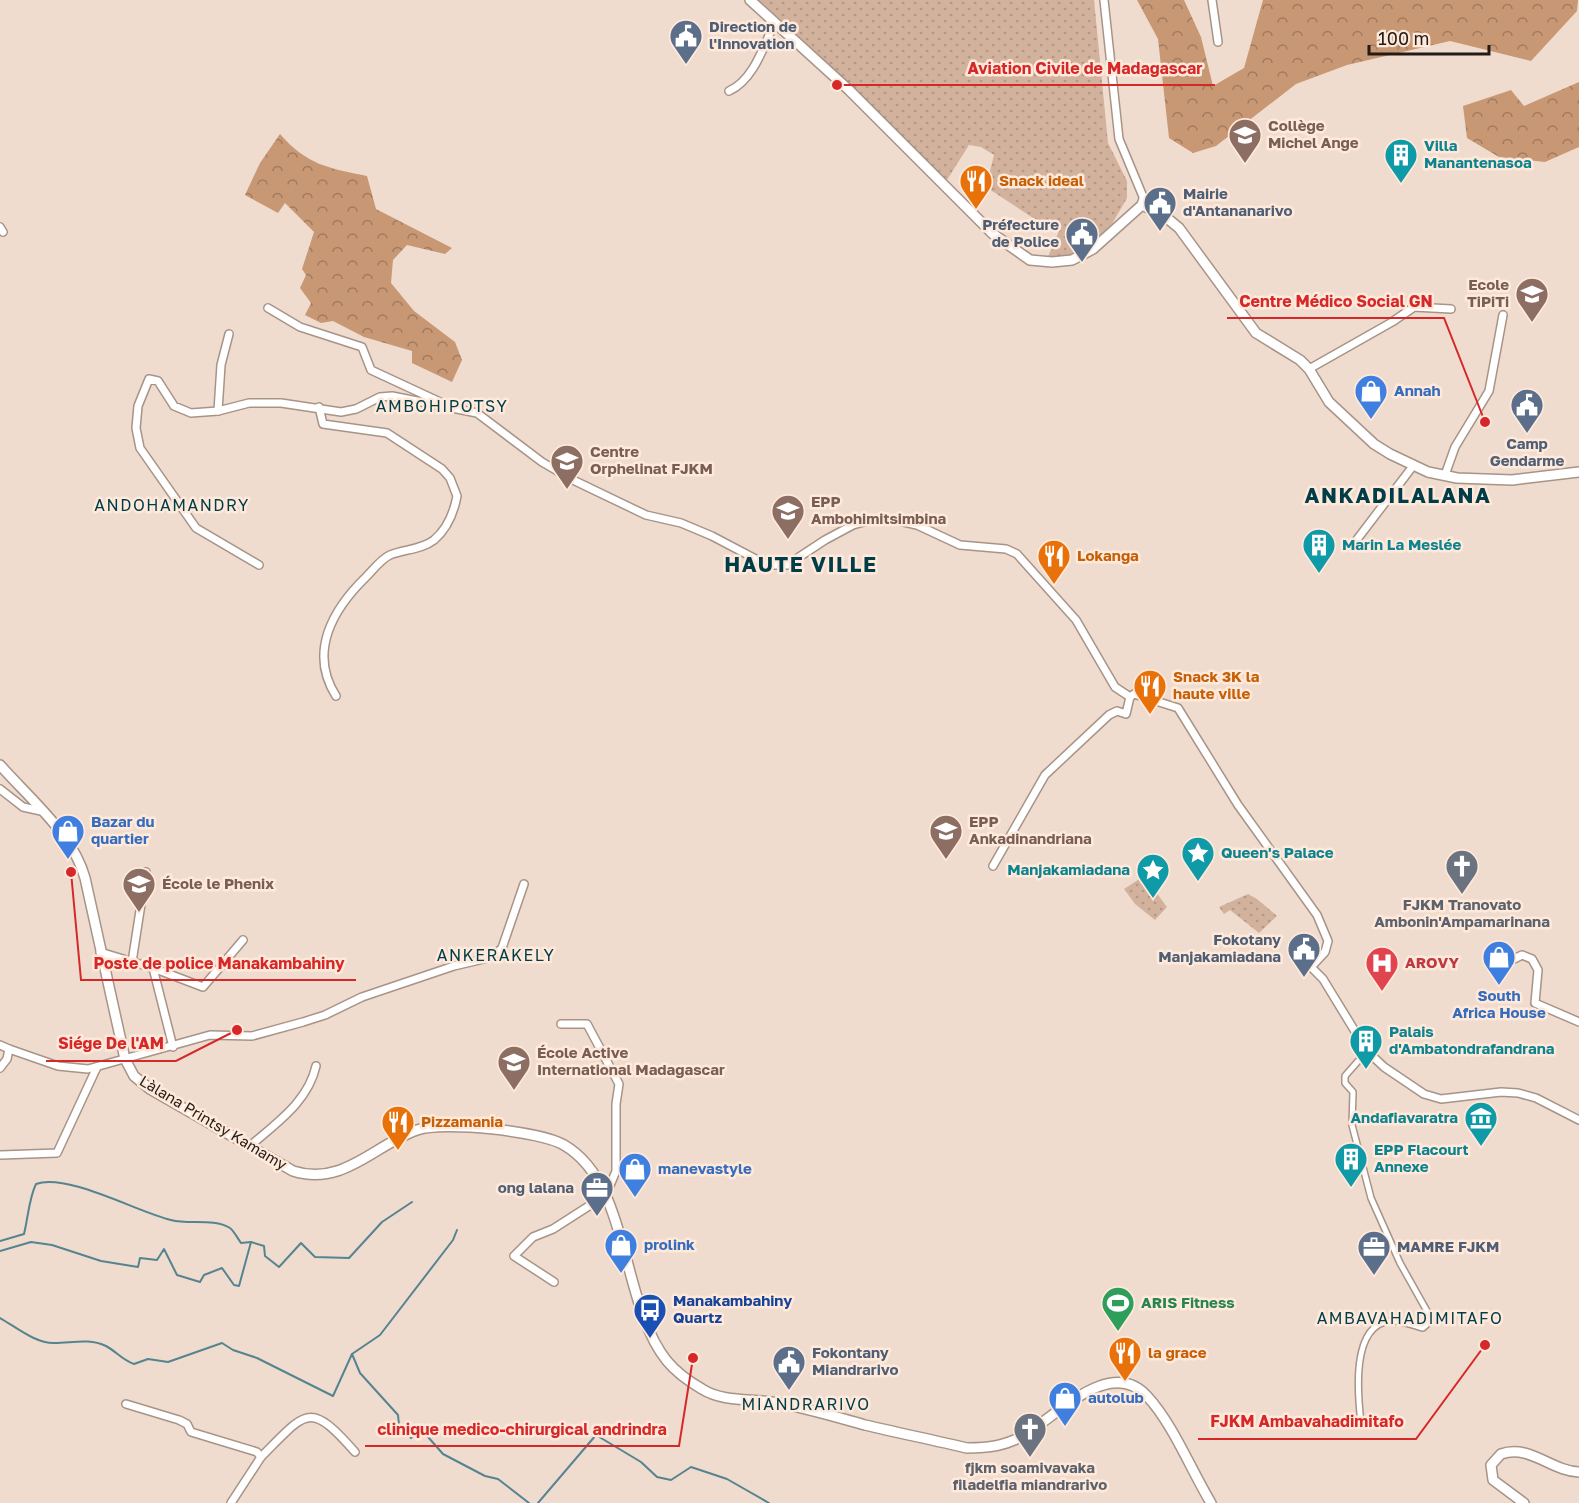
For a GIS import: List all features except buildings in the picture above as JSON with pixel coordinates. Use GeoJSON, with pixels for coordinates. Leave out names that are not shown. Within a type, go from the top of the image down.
{"type":"FeatureCollection","features":[{"type":"Feature","properties":{"kind":"street"},"geometry":{"type":"LineString","coordinates":[[750,0],[849,90],[993,234],[1030,260],[1052,262],[1072,260],[1093,249],[1146,203]]}},
{"type":"Feature","properties":{"kind":"street"},"geometry":{"type":"LineString","coordinates":[[1104,0],[1119,139],[1146,203],[1179,228],[1256,333],[1309,369],[1329,402],[1374,444],[1413,466],[1445,475],[1512,480],[1579,472]]}},
{"type":"Feature","properties":{"kind":"street"},"geometry":{"type":"LineString","coordinates":[[1212,0],[1218,42]]}},
{"type":"Feature","properties":{"kind":"street"},"geometry":{"type":"LineString","coordinates":[[729,91],[741,85],[748,76],[775,22]]}},
{"type":"Feature","properties":{"kind":"street"},"geometry":{"type":"LineString","coordinates":[[1309,369],[1414,307],[1450,309]]}},
{"type":"Feature","properties":{"kind":"street"},"geometry":{"type":"LineString","coordinates":[[268,308],[300,327],[362,346],[371,370],[447,406]]}},
{"type":"Feature","properties":{"kind":"street"},"geometry":{"type":"LineString","coordinates":[[1445,475],[1455,447],[1489,391],[1503,315]]}},
{"type":"Feature","properties":{"kind":"street"},"geometry":{"type":"LineString","coordinates":[[218,411],[221,364],[228,334]]}},
{"type":"Feature","properties":{"kind":"street"},"geometry":{"type":"LineString","coordinates":[[259,565],[196,528],[140,448],[136,428],[138,406],[149,379],[158,381],[174,406],[191,413],[218,411],[249,403],[280,403],[341,412],[392,396],[477,413],[542,462],[614,501],[646,515],[681,523],[712,536],[767,565],[787,565],[853,525],[871,520],[895,519],[917,525],[960,545],[1006,549],[1017,554],[1076,620],[1107,676],[1115,687],[1130,697]]}},
{"type":"Feature","properties":{"kind":"street"},"geometry":{"type":"LineString","coordinates":[[319,407],[323,424],[387,434],[423,456],[450,478],[458,496],[450,520],[435,539],[424,546],[388,555],[337,609],[325,646],[324,670],[336,696]]}},
{"type":"Feature","properties":{"kind":"street"},"geometry":{"type":"LineString","coordinates":[[1352,546],[1413,466]]}},
{"type":"Feature","properties":{"kind":"street"},"geometry":{"type":"LineString","coordinates":[[993,866],[1045,775],[1109,715],[1117,711],[1126,714],[1130,697],[1134,694],[1178,708],[1238,805],[1317,915],[1328,941],[1325,952],[1311,967],[1323,979],[1367,1051],[1384,1067],[1424,1094],[1441,1099],[1501,1092],[1518,1093],[1536,1098],[1579,1120]]}},
{"type":"Feature","properties":{"kind":"street","name":"Làlana Printsy Kamamy"},"geometry":{"type":"LineString","coordinates":[[0,765],[67,840],[82,869],[125,1059],[134,1076],[150,1089],[293,1171],[316,1176],[350,1168],[424,1128],[465,1126],[563,1144],[590,1167],[606,1195],[648,1330],[668,1363],[706,1392],[721,1396],[777,1402],[956,1445],[982,1448],[996,1447],[1024,1436],[1098,1385],[1128,1384],[1138,1388],[1157,1408],[1210,1503]]}},
{"type":"Feature","properties":{"kind":"street"},"geometry":{"type":"LineString","coordinates":[[0,789],[23,807],[40,811]]}},
{"type":"Feature","properties":{"kind":"street"},"geometry":{"type":"LineString","coordinates":[[132,962],[146,872]]}},
{"type":"Feature","properties":{"kind":"street"},"geometry":{"type":"LineString","coordinates":[[0,1045],[58,1066],[97,1067],[210,1035],[252,1036],[303,1022],[325,1015],[362,997],[454,966],[492,957],[502,948],[524,884]]}},
{"type":"Feature","properties":{"kind":"street"},"geometry":{"type":"LineString","coordinates":[[100,952],[153,968],[202,987],[243,940]]}},
{"type":"Feature","properties":{"kind":"street"},"geometry":{"type":"LineString","coordinates":[[1502,965],[1522,956],[1532,958],[1538,970],[1535,1004],[1579,1022]]}},
{"type":"Feature","properties":{"kind":"street"},"geometry":{"type":"LineString","coordinates":[[153,968],[173,1047]]}},
{"type":"Feature","properties":{"kind":"street"},"geometry":{"type":"LineString","coordinates":[[554,1282],[514,1256],[533,1237],[553,1229],[606,1195],[616,1171],[616,1104],[619,1084],[587,1024],[561,1024]]}},
{"type":"Feature","properties":{"kind":"street"},"geometry":{"type":"LineString","coordinates":[[0,1068],[7,1059],[9,1049]]}},
{"type":"Feature","properties":{"kind":"street"},"geometry":{"type":"LineString","coordinates":[[1361,1423],[1357,1382],[1365,1342],[1376,1328],[1385,1322],[1404,1322],[1423,1328],[1432,1320],[1400,1263],[1371,1198],[1352,1125],[1353,1092],[1345,1083],[1344,1076],[1367,1051]]}},
{"type":"Feature","properties":{"kind":"street"},"geometry":{"type":"LineString","coordinates":[[250,1146],[297,1105],[314,1075],[316,1066]]}},
{"type":"Feature","properties":{"kind":"street"},"geometry":{"type":"LineString","coordinates":[[1,1155],[58,1152],[75,1110],[86,1094],[97,1067]]}},
{"type":"Feature","properties":{"kind":"street"},"geometry":{"type":"LineString","coordinates":[[126,1404],[179,1420],[187,1424],[191,1432],[249,1448],[261,1457]]}},
{"type":"Feature","properties":{"kind":"street"},"geometry":{"type":"LineString","coordinates":[[231,1503],[261,1457],[299,1421],[309,1416],[318,1417],[335,1430],[356,1452]]}},
{"type":"Feature","properties":{"kind":"street"},"geometry":{"type":"LineString","coordinates":[[1524,1503],[1493,1480],[1491,1464],[1501,1454],[1526,1452],[1564,1471],[1579,1472]]}},
{"type":"Feature","properties":{"kind":"green space"},"geometry":{"type":"Polygon","coordinates":[[[1137,0],[1184,0],[1201,37],[1213,86],[1244,68],[1263,0],[1578,0],[1577,11],[1531,61],[1450,41],[1347,65],[1296,84],[1216,146],[1193,153],[1169,138],[1158,39],[1137,0]]]}},
{"type":"Feature","properties":{"kind":"green space"},"geometry":{"type":"Polygon","coordinates":[[[1579,82],[1579,147],[1545,162],[1499,157],[1467,138],[1463,106],[1511,90],[1524,106],[1579,82]]]}},
{"type":"Feature","properties":{"kind":"green space"},"geometry":{"type":"Polygon","coordinates":[[[280,134],[300,153],[319,164],[367,176],[376,209],[452,248],[445,254],[407,245],[393,260],[391,283],[414,311],[455,342],[462,360],[452,382],[412,363],[412,351],[364,337],[333,321],[321,323],[305,315],[311,303],[300,288],[306,275],[302,269],[314,232],[285,203],[278,213],[245,195],[260,163],[280,134]]]}},
{"type":"Feature","properties":{"kind":"shaded area"},"geometry":{"type":"Polygon","coordinates":[[[752,0],[1094,0],[1108,143],[1127,181],[1127,198],[1112,224],[1088,247],[1067,258],[1047,259],[1059,231],[1033,218],[986,187],[994,155],[981,147],[969,145],[947,180],[752,0]]]}},
{"type":"Feature","properties":{"kind":"shaded area"},"geometry":{"type":"Polygon","coordinates":[[[1144,876],[1167,907],[1155,920],[1135,904],[1124,889],[1144,876]]]}},
{"type":"Feature","properties":{"kind":"shaded area"},"geometry":{"type":"Polygon","coordinates":[[[1248,894],[1277,916],[1259,933],[1230,910],[1224,914],[1219,907],[1248,894]]]}},
{"type":"Feature","properties":{"kind":"waterway"},"geometry":{"type":"LineString","coordinates":[[0,1241],[24,1234],[36,1184],[50,1182],[84,1188],[171,1220],[223,1225],[230,1228],[241,1243],[251,1242],[264,1246],[265,1256],[279,1267],[301,1243],[315,1257],[349,1258],[382,1222],[412,1202]]}},
{"type":"Feature","properties":{"kind":"waterway"},"geometry":{"type":"LineString","coordinates":[[352,1354],[380,1335],[453,1240],[457,1230]]}},
{"type":"Feature","properties":{"kind":"waterway"},"geometry":{"type":"LineString","coordinates":[[0,1251],[31,1242],[52,1245],[101,1261],[138,1267],[140,1258],[157,1260],[164,1249],[177,1275],[200,1282],[204,1275],[222,1268],[234,1285],[239,1286],[251,1242]]}},
{"type":"Feature","properties":{"kind":"waterway"},"geometry":{"type":"LineString","coordinates":[[0,1318],[41,1341],[100,1344],[134,1364],[148,1359],[168,1362],[222,1343],[333,1396],[352,1354],[360,1373],[398,1415],[399,1425],[411,1438],[421,1429],[443,1454],[485,1476],[498,1479],[529,1503]]}},
{"type":"Feature","properties":{"kind":"waterway"},"geometry":{"type":"LineString","coordinates":[[538,1503],[596,1435],[641,1462],[657,1477],[671,1480],[691,1467],[727,1479],[769,1503]]}},
{"type":"Feature","properties":{"kind":"place","name":"Direction de l'Innovation"},"geometry":{"type":"Point","coordinates":[686,65]}},
{"type":"Feature","properties":{"kind":"place","name":"Aviation Civile de Madagascar"},"geometry":{"type":"Point","coordinates":[837,85]}},
{"type":"Feature","properties":{"kind":"place","name":"Collège Michel Ange"},"geometry":{"type":"Point","coordinates":[1245,164]}},
{"type":"Feature","properties":{"kind":"place","name":"Villa Manantenasoa"},"geometry":{"type":"Point","coordinates":[1401,184]}},
{"type":"Feature","properties":{"kind":"place","name":"Snack ideal"},"geometry":{"type":"Point","coordinates":[976,210]}},
{"type":"Feature","properties":{"kind":"place","name":"Mairie d'Antananarivo"},"geometry":{"type":"Point","coordinates":[1160,232]}},
{"type":"Feature","properties":{"kind":"place","name":"Préfecture de Police"},"geometry":{"type":"Point","coordinates":[1082,263]}},
{"type":"Feature","properties":{"kind":"place","name":"Ecole TiPiTi"},"geometry":{"type":"Point","coordinates":[1532,323]}},
{"type":"Feature","properties":{"kind":"place","name":"Annah"},"geometry":{"type":"Point","coordinates":[1371,420]}},
{"type":"Feature","properties":{"kind":"place","name":"Centre Médico Social GN"},"geometry":{"type":"Point","coordinates":[1485,422]}},
{"type":"Feature","properties":{"kind":"place","name":"Camp Gendarme"},"geometry":{"type":"Point","coordinates":[1527,434]}},
{"type":"Feature","properties":{"kind":"place","name":"Centre Orphelinat FJKM"},"geometry":{"type":"Point","coordinates":[567,490]}},
{"type":"Feature","properties":{"kind":"place","name":"EPP Ambohimitsimbina"},"geometry":{"type":"Point","coordinates":[788,540]}},
{"type":"Feature","properties":{"kind":"place","name":"Marin La Meslée"},"geometry":{"type":"Point","coordinates":[1319,574]}},
{"type":"Feature","properties":{"kind":"place","name":"Lokanga"},"geometry":{"type":"Point","coordinates":[1054,585]}},
{"type":"Feature","properties":{"kind":"place","name":"Snack 3K la haute ville"},"geometry":{"type":"Point","coordinates":[1150,715]}},
{"type":"Feature","properties":{"kind":"place","name":"Bazar du quartier"},"geometry":{"type":"Point","coordinates":[68,860]}},
{"type":"Feature","properties":{"kind":"place","name":"EPP Ankadinandriana"},"geometry":{"type":"Point","coordinates":[946,860]}},
{"type":"Feature","properties":{"kind":"place","name":"Poste de police Manakambahiny"},"geometry":{"type":"Point","coordinates":[71,872]}},
{"type":"Feature","properties":{"kind":"place","name":"Queen's Palace"},"geometry":{"type":"Point","coordinates":[1198,882]}},
{"type":"Feature","properties":{"kind":"place","name":"FJKM Tranovato Ambonin'Ampamarinana"},"geometry":{"type":"Point","coordinates":[1462,895]}},
{"type":"Feature","properties":{"kind":"place","name":"Manjakamiadana"},"geometry":{"type":"Point","coordinates":[1153,899]}},
{"type":"Feature","properties":{"kind":"place","name":"École le Phenix"},"geometry":{"type":"Point","coordinates":[139,913]}},
{"type":"Feature","properties":{"kind":"place","name":"Fokotany Manjakamiadana"},"geometry":{"type":"Point","coordinates":[1304,978]}},
{"type":"Feature","properties":{"kind":"place","name":"South Africa House"},"geometry":{"type":"Point","coordinates":[1499,986]}},
{"type":"Feature","properties":{"kind":"place","name":"AROVY"},"geometry":{"type":"Point","coordinates":[1382,992]}},
{"type":"Feature","properties":{"kind":"place","name":"Siége De l'AM"},"geometry":{"type":"Point","coordinates":[237,1030]}},
{"type":"Feature","properties":{"kind":"place","name":"Palais d'Ambatondrafandrana"},"geometry":{"type":"Point","coordinates":[1366,1070]}},
{"type":"Feature","properties":{"kind":"place","name":"École Active International Madagascar"},"geometry":{"type":"Point","coordinates":[514,1091]}},
{"type":"Feature","properties":{"kind":"place","name":"Andafiavaratra"},"geometry":{"type":"Point","coordinates":[1481,1147]}},
{"type":"Feature","properties":{"kind":"place","name":"Pizzamania"},"geometry":{"type":"Point","coordinates":[398,1151]}},
{"type":"Feature","properties":{"kind":"place","name":"EPP Flacourt Annexe"},"geometry":{"type":"Point","coordinates":[1351,1188]}},
{"type":"Feature","properties":{"kind":"place","name":"manevastyle"},"geometry":{"type":"Point","coordinates":[635,1198]}},
{"type":"Feature","properties":{"kind":"place","name":"ong lalana"},"geometry":{"type":"Point","coordinates":[597,1217]}},
{"type":"Feature","properties":{"kind":"place","name":"prolink"},"geometry":{"type":"Point","coordinates":[621,1274]}},
{"type":"Feature","properties":{"kind":"place","name":"MAMRE FJKM"},"geometry":{"type":"Point","coordinates":[1374,1276]}},
{"type":"Feature","properties":{"kind":"place","name":"ARIS Fitness"},"geometry":{"type":"Point","coordinates":[1118,1332]}},
{"type":"Feature","properties":{"kind":"place","name":"Manakambahiny Quartz"},"geometry":{"type":"Point","coordinates":[650,1339]}},
{"type":"Feature","properties":{"kind":"place","name":"FJKM Ambavahadimitafo"},"geometry":{"type":"Point","coordinates":[1485,1345]}},
{"type":"Feature","properties":{"kind":"place","name":"clinique medico-chirurgical andrindra"},"geometry":{"type":"Point","coordinates":[693,1358]}},
{"type":"Feature","properties":{"kind":"place","name":"la grace"},"geometry":{"type":"Point","coordinates":[1125,1382]}},
{"type":"Feature","properties":{"kind":"place","name":"Fokontany Miandrarivo"},"geometry":{"type":"Point","coordinates":[789,1391]}},
{"type":"Feature","properties":{"kind":"place","name":"autolub"},"geometry":{"type":"Point","coordinates":[1065,1427]}},
{"type":"Feature","properties":{"kind":"place","name":"fjkm soamivavaka filadelfia miandrarivo"},"geometry":{"type":"Point","coordinates":[1030,1458]}},
{"type":"Feature","properties":{"kind":"district","name":"AMBOHIPOTSY"},"geometry":{"type":"Point","coordinates":[442,406]}},
{"type":"Feature","properties":{"kind":"district","name":"ANKADILALANA"},"geometry":{"type":"Point","coordinates":[1398,496]}},
{"type":"Feature","properties":{"kind":"district","name":"ANDOHAMANDRY"},"geometry":{"type":"Point","coordinates":[172,505]}},
{"type":"Feature","properties":{"kind":"district","name":"HAUTE VILLE"},"geometry":{"type":"Point","coordinates":[801,565]}},
{"type":"Feature","properties":{"kind":"district","name":"ANKERAKELY"},"geometry":{"type":"Point","coordinates":[496,955]}},
{"type":"Feature","properties":{"kind":"district","name":"AMBAVAHADIMITAFO"},"geometry":{"type":"Point","coordinates":[1410,1318]}},
{"type":"Feature","properties":{"kind":"district","name":"MIANDRARIVO"},"geometry":{"type":"Point","coordinates":[806,1404]}}]}
